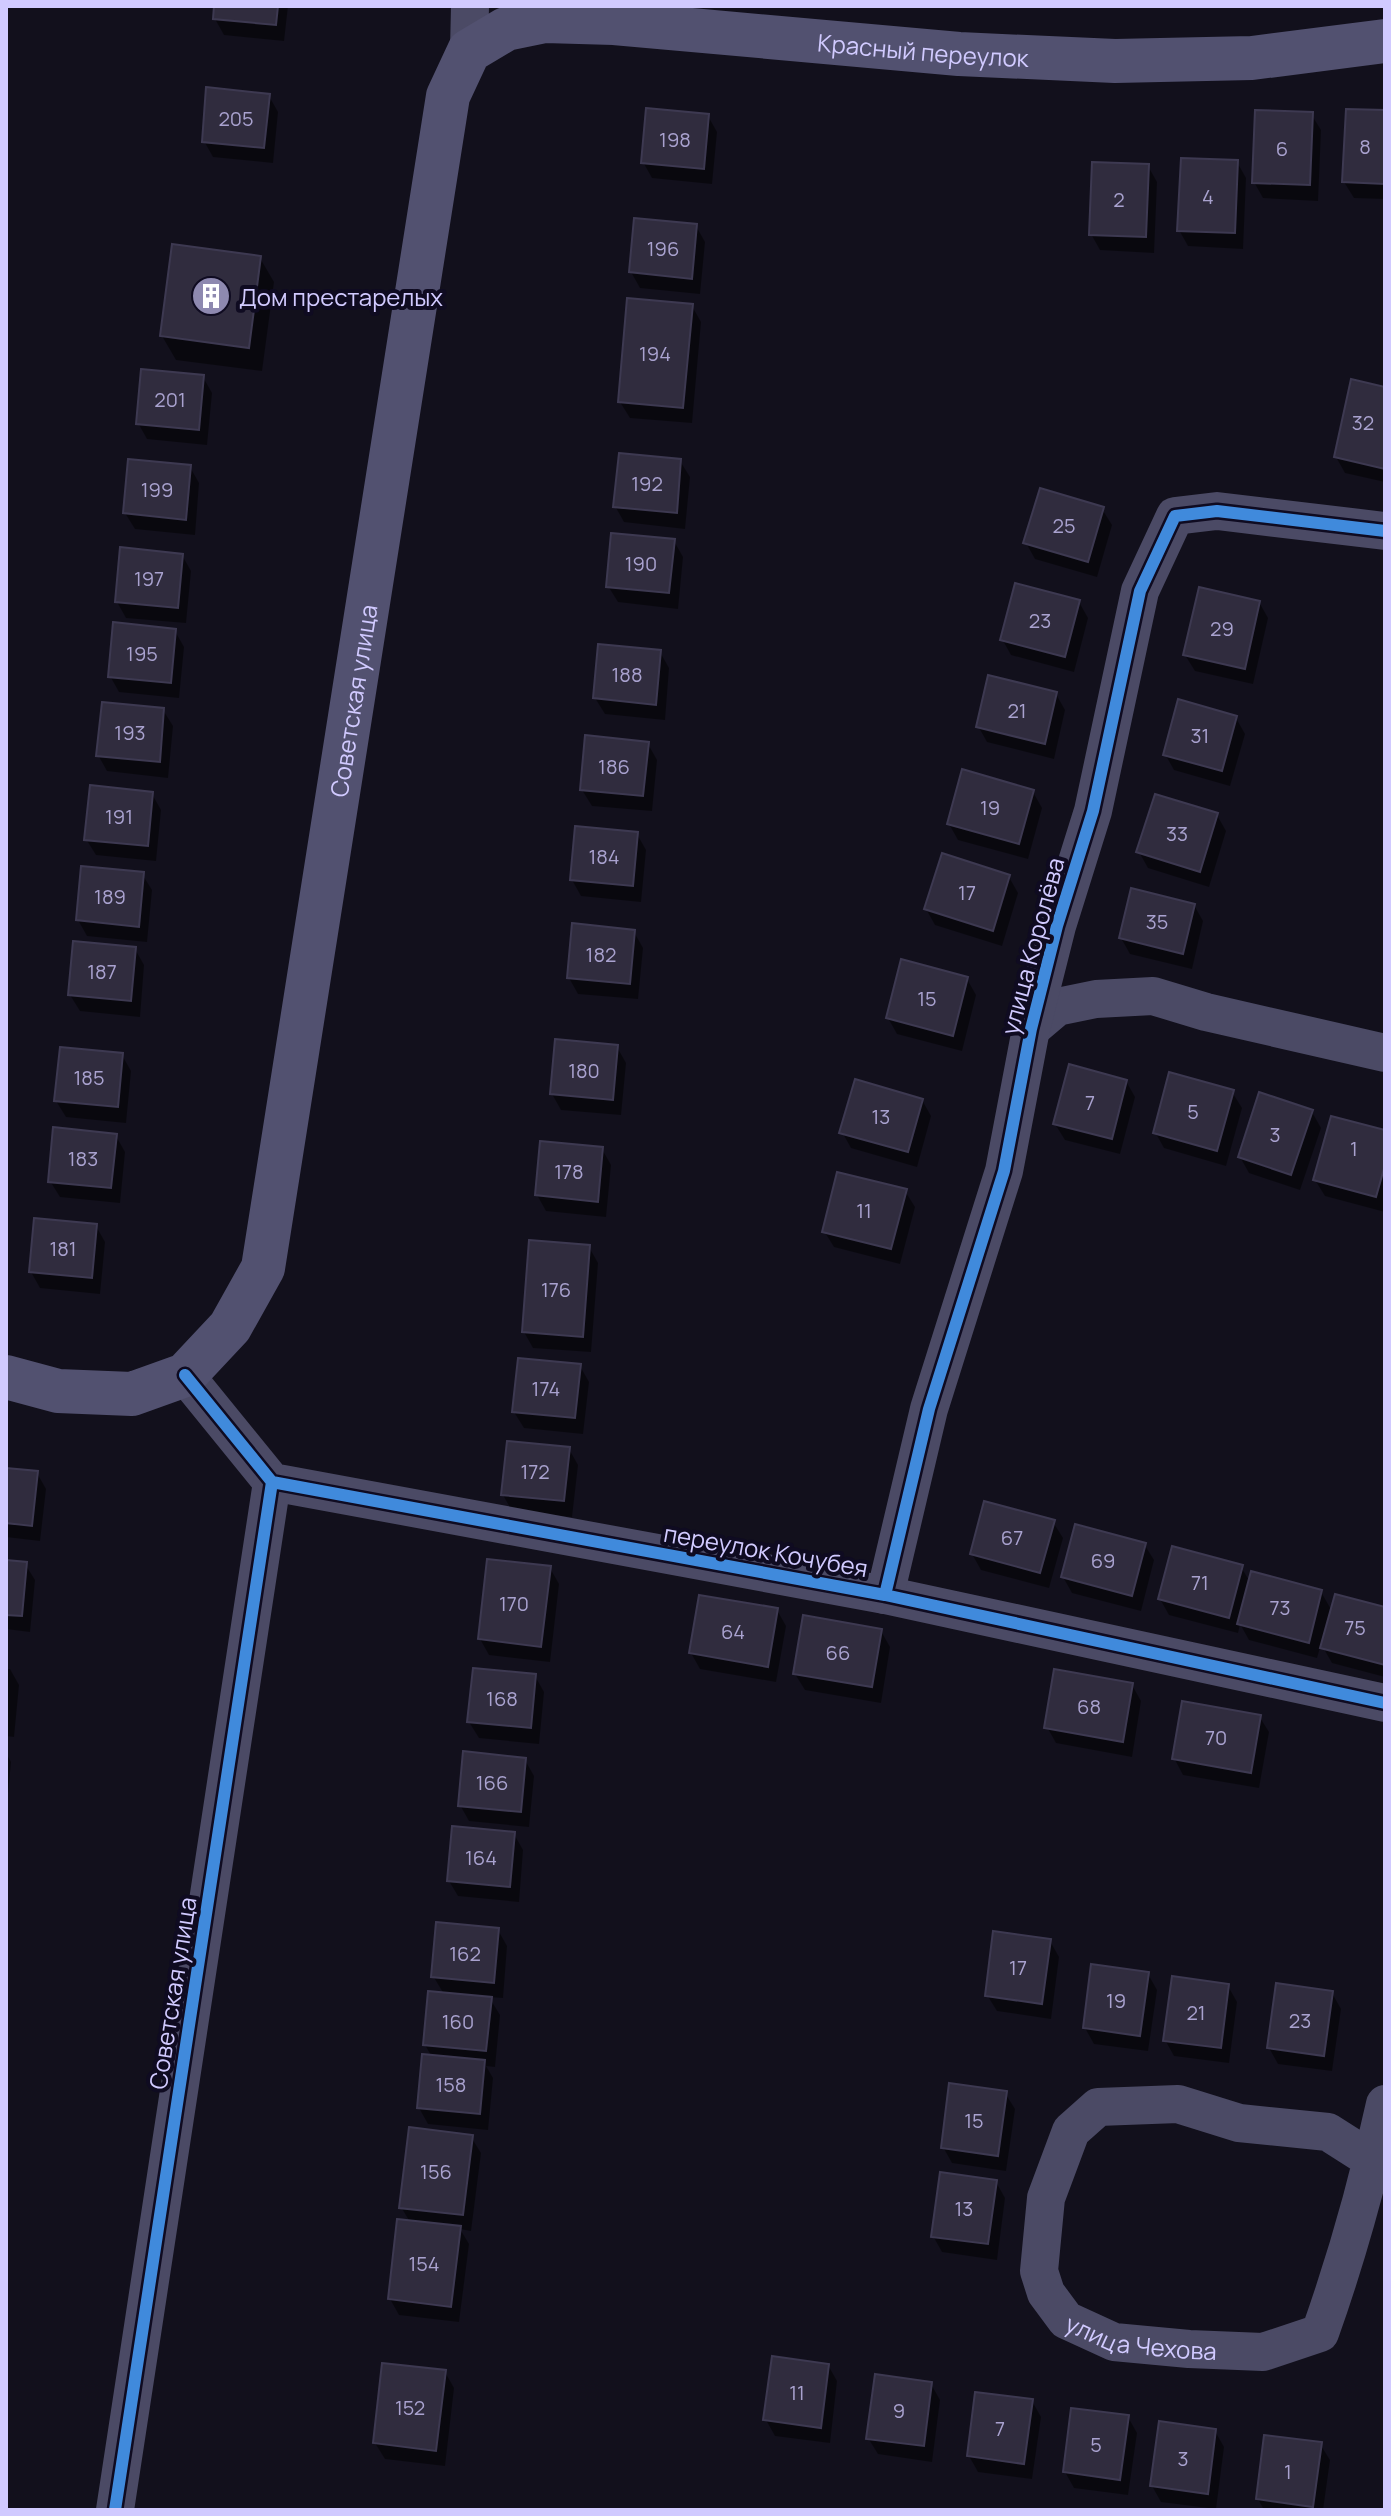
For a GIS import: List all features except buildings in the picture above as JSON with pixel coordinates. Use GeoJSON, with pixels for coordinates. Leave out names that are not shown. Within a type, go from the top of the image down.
{"type":"FeatureCollection","features":[{"type":"Feature","properties":{"kind":"main road","name":"Красный переулок"},"geometry":{"type":"LineString","coordinates":[[469,51],[506,29],[545,21],[614,23],[959,54],[1115,61],[1252,58],[1385,41]]}},
{"type":"Feature","properties":{"kind":"main road","name":"Советская улица"},"geometry":{"type":"LineString","coordinates":[[185,1375],[230,1327],[263,1268],[448,96],[469,51]]}},
{"type":"Feature","properties":{"kind":"main road"},"geometry":{"type":"LineString","coordinates":[[6,1377],[58,1391],[132,1394],[185,1375]]}},
{"type":"Feature","properties":{"kind":"street","name":"Советская улица"},"geometry":{"type":"LineString","coordinates":[[469,51],[470,6]]}},
{"type":"Feature","properties":{"kind":"street","name":"улица Королёва"},"geometry":{"type":"LineString","coordinates":[[885,1595],[929,1409],[1004,1171],[1031,1029],[1057,926],[1093,811],[1140,591],[1175,516],[1217,511],[1385,531]]}},
{"type":"Feature","properties":{"kind":"street","name":"улица Королёва"},"geometry":{"type":"LineString","coordinates":[[1031,1029],[1057,1007],[1096,999],[1153,996],[1206,1012],[1385,1053]]}},
{"type":"Feature","properties":{"kind":"street"},"geometry":{"type":"LineString","coordinates":[[185,1375],[272,1482]]}},
{"type":"Feature","properties":{"kind":"street","name":"Советская улица"},"geometry":{"type":"LineString","coordinates":[[115,2510],[272,1482]]}},
{"type":"Feature","properties":{"kind":"street","name":"переулок Кочубея"},"geometry":{"type":"LineString","coordinates":[[272,1482],[885,1595],[1385,1703]]}},
{"type":"Feature","properties":{"kind":"street","name":"улица Чехова"},"geometry":{"type":"LineString","coordinates":[[1372,2160],[1328,2132],[1239,2123],[1178,2104],[1098,2107],[1071,2131],[1046,2198],[1039,2271],[1046,2293],[1066,2320],[1114,2342],[1263,2352],[1320,2333],[1352,2242],[1372,2160],[1385,2104]]}},
{"type":"Feature","properties":{"kind":"cycle path"},"geometry":{"type":"LineString","coordinates":[[885,1595],[929,1409],[1004,1171],[1031,1029],[1057,926],[1093,811],[1140,591],[1175,516],[1217,511],[1385,531]]}},
{"type":"Feature","properties":{"kind":"cycle path"},"geometry":{"type":"LineString","coordinates":[[185,1375],[272,1482],[885,1595],[1385,1703]]}},
{"type":"Feature","properties":{"kind":"cycle path"},"geometry":{"type":"LineString","coordinates":[[115,2510],[272,1482]]}},
{"type":"Feature","properties":{"kind":"place","name":"Дом престарелых"},"geometry":{"type":"Point","coordinates":[211,296]}}]}
